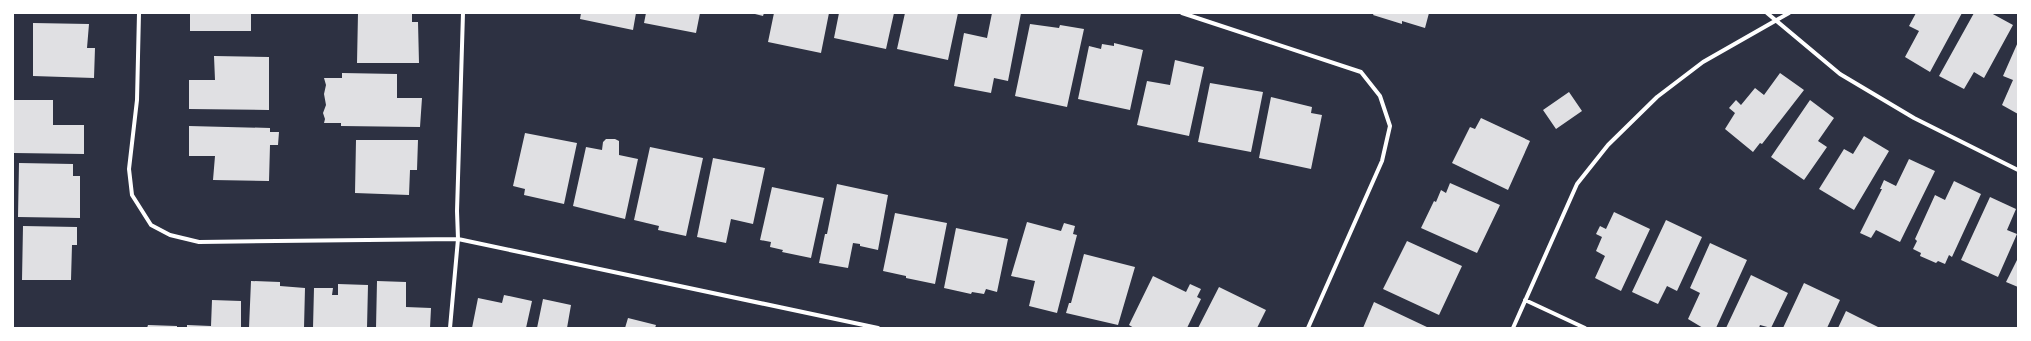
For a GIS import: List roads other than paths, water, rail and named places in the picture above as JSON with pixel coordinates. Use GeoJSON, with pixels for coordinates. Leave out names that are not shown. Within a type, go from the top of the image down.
{"type":"FeatureCollection","features":[{"type":"Feature","properties":{"kind":"street"},"geometry":{"type":"LineString","coordinates":[[139,13],[137,100],[129,169],[132,195],[151,225],[170,235],[199,242],[458,239],[878,328]]}},
{"type":"Feature","properties":{"kind":"street"},"geometry":{"type":"LineString","coordinates":[[450,328],[458,239],[457,211],[463,13]]}},
{"type":"Feature","properties":{"kind":"street"},"geometry":{"type":"LineString","coordinates":[[1182,13],[1361,72],[1380,96],[1390,126],[1382,161],[1308,328]]}},
{"type":"Feature","properties":{"kind":"street"},"geometry":{"type":"LineString","coordinates":[[1767,13],[1840,74],[1914,118],[2018,170]]}},
{"type":"Feature","properties":{"kind":"street"},"geometry":{"type":"LineString","coordinates":[[1513,328],[1578,184],[1608,145],[1657,97],[1703,62],[1789,13]]}},
{"type":"Feature","properties":{"kind":"street"},"geometry":{"type":"LineString","coordinates":[[1525,300],[1585,328]]}}]}
